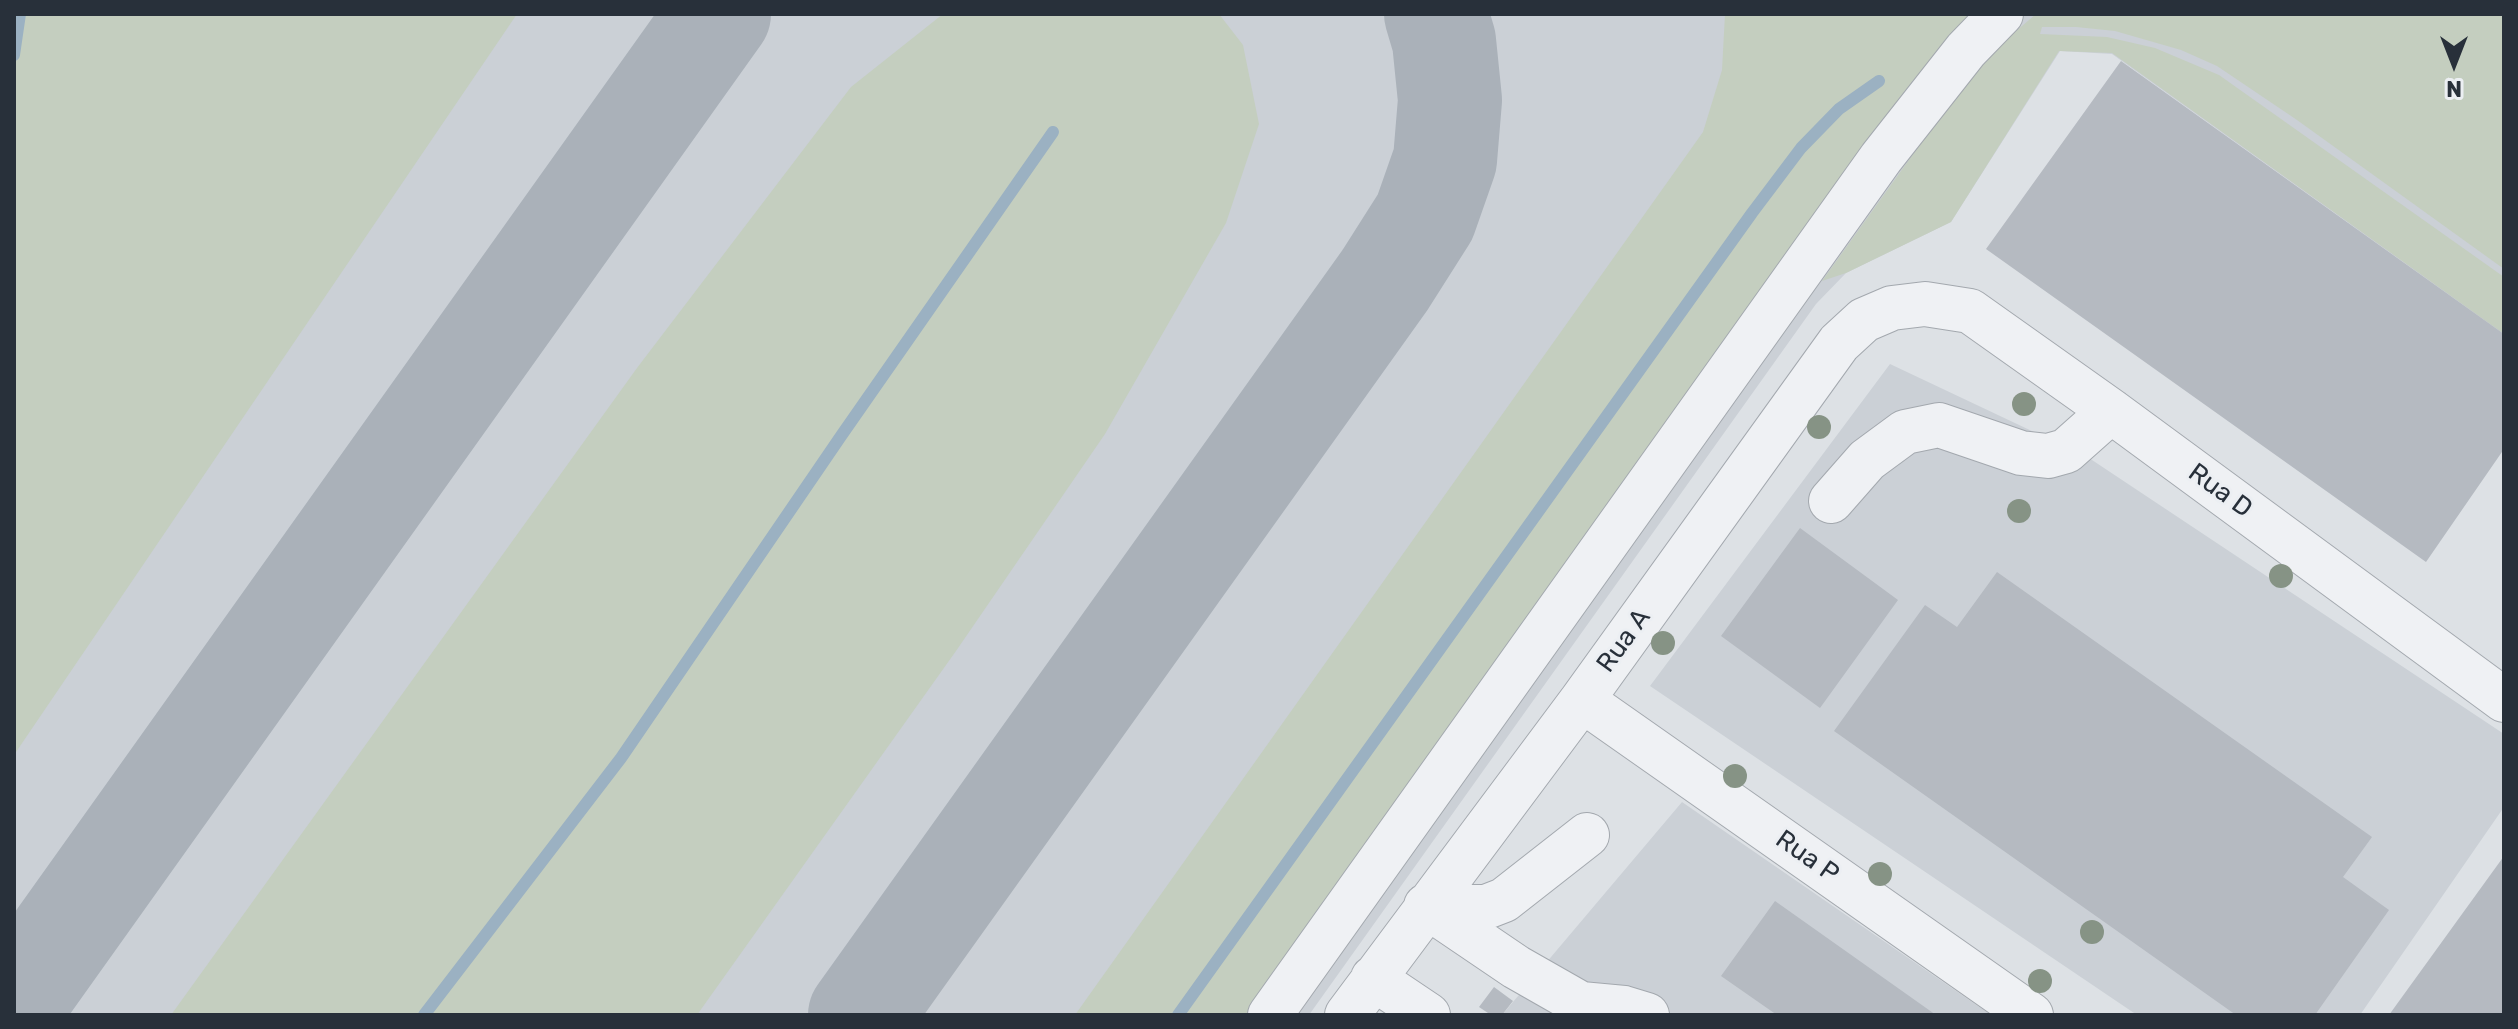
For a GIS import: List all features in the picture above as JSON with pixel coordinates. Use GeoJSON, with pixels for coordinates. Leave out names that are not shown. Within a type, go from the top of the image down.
{"type":"FeatureCollection","features":[{"type":"Feature","properties":{"kind":"lane"},"geometry":{"type":"LineString","coordinates":[[1270,1015],[1881,158],[1966,50],[2001,14]]}},
{"type":"Feature","properties":{"kind":"lane","name":"Rua D"},"geometry":{"type":"LineString","coordinates":[[1925,304],[1970,311],[2504,700]]}},
{"type":"Feature","properties":{"kind":"lane","name":"Rua A"},"geometry":{"type":"LineString","coordinates":[[1347,1015],[1582,700],[1839,343],[1864,320],[1892,308],[1925,304]]}},
{"type":"Feature","properties":{"kind":"lane"},"geometry":{"type":"LineString","coordinates":[[1831,501],[1867,460],[1905,432],[1939,425],[2021,453],[2048,456],[2066,451],[2111,411]]}},
{"type":"Feature","properties":{"kind":"lane","name":"Rua P"},"geometry":{"type":"LineString","coordinates":[[1582,700],[2031,1015]]}},
{"type":"Feature","properties":{"kind":"lane"},"geometry":{"type":"LineString","coordinates":[[1426,906],[1486,907],[1504,900],[1587,835]]}},
{"type":"Feature","properties":{"kind":"lane"},"geometry":{"type":"LineString","coordinates":[[1426,906],[1516,967],[1581,1004],[1624,1008],[1647,1015]]}},
{"type":"Feature","properties":{"kind":"lane"},"geometry":{"type":"LineString","coordinates":[[1373,978],[1428,1015]]}},
{"type":"Feature","properties":{"kind":"shaded area"},"geometry":{"type":"Polygon","coordinates":[[[14,14],[2504,14],[2504,334],[2112,54],[2060,51],[1951,222],[1846,273],[1816,304],[1309,1015],[14,1015],[14,14]]]}},
{"type":"Feature","properties":{"kind":"shaded area"},"geometry":{"type":"Polygon","coordinates":[[[1890,364],[2089,458],[2504,734],[2504,807],[2360,1015],[2137,1015],[1650,686],[1890,364]]]}},
{"type":"Feature","properties":{"kind":"shaded area"},"geometry":{"type":"Polygon","coordinates":[[[1682,802],[1991,1015],[1502,1015],[1682,802]]]}},
{"type":"Feature","properties":{"kind":"green space"},"geometry":{"type":"Polygon","coordinates":[[[14,14],[517,14],[14,755],[14,14]]]}},
{"type":"Feature","properties":{"kind":"green space"},"geometry":{"type":"Polygon","coordinates":[[[943,14],[1219,14],[1243,45],[1259,124],[1226,223],[1105,434],[956,651],[697,1015],[171,1015],[637,368],[851,87],[943,14]]]}},
{"type":"Feature","properties":{"kind":"green space"},"geometry":{"type":"Polygon","coordinates":[[[1725,14],[1969,14],[1900,97],[1248,1015],[1075,1015],[1703,132],[1722,70],[1725,14]]]}},
{"type":"Feature","properties":{"kind":"green space"},"geometry":{"type":"Polygon","coordinates":[[[2036,14],[2504,14],[2504,269],[2217,66],[2181,50],[2115,31],[2042,27],[2040,34],[2107,37],[2155,48],[2219,75],[2504,277],[2504,334],[2112,53],[2059,51],[1951,222],[1846,273],[1822,281],[1934,125],[1993,51],[2036,14]]]}},
{"type":"Feature","properties":{"kind":"building"},"geometry":{"type":"Polygon","coordinates":[[[2121,61],[2504,334],[2504,449],[2426,562],[1986,249],[2121,61]]]}},
{"type":"Feature","properties":{"kind":"building"},"geometry":{"type":"Polygon","coordinates":[[[1800,528],[1898,600],[1820,708],[1721,636],[1800,528]]]}},
{"type":"Feature","properties":{"kind":"building"},"geometry":{"type":"Polygon","coordinates":[[[1997,572],[2372,837],[2343,877],[2389,910],[2315,1015],[2236,1015],[1834,731],[1925,605],[1957,627],[1997,572]]]}},
{"type":"Feature","properties":{"kind":"building"},"geometry":{"type":"Polygon","coordinates":[[[2504,856],[2504,1015],[2389,1015],[2504,856]]]}},
{"type":"Feature","properties":{"kind":"building"},"geometry":{"type":"Polygon","coordinates":[[[1775,901],[1936,1015],[1777,1015],[1721,976],[1775,901]]]}},
{"type":"Feature","properties":{"kind":"building"},"geometry":{"type":"Polygon","coordinates":[[[1494,987],[1513,1001],[1502,1015],[1491,1015],[1479,1007],[1494,987]]]}},
{"type":"Feature","properties":{"kind":"waterway"},"geometry":{"type":"LineString","coordinates":[[14,55],[20,14]]}},
{"type":"Feature","properties":{"kind":"waterway"},"geometry":{"type":"LineString","coordinates":[[1178,1015],[1752,213],[1801,148],[1839,109],[1879,81]]}},
{"type":"Feature","properties":{"kind":"waterway"},"geometry":{"type":"LineString","coordinates":[[424,1015],[621,758],[1053,132]]}},
{"type":"Feature","properties":{"kind":"taxiway"},"geometry":{"type":"LineString","coordinates":[[14,1003],[719,14]]}},
{"type":"Feature","properties":{"kind":"taxiway"},"geometry":{"type":"LineString","coordinates":[[860,1015],[1385,280],[1425,217],[1445,160],[1450,100],[1444,41],[1436,14]]}}]}
